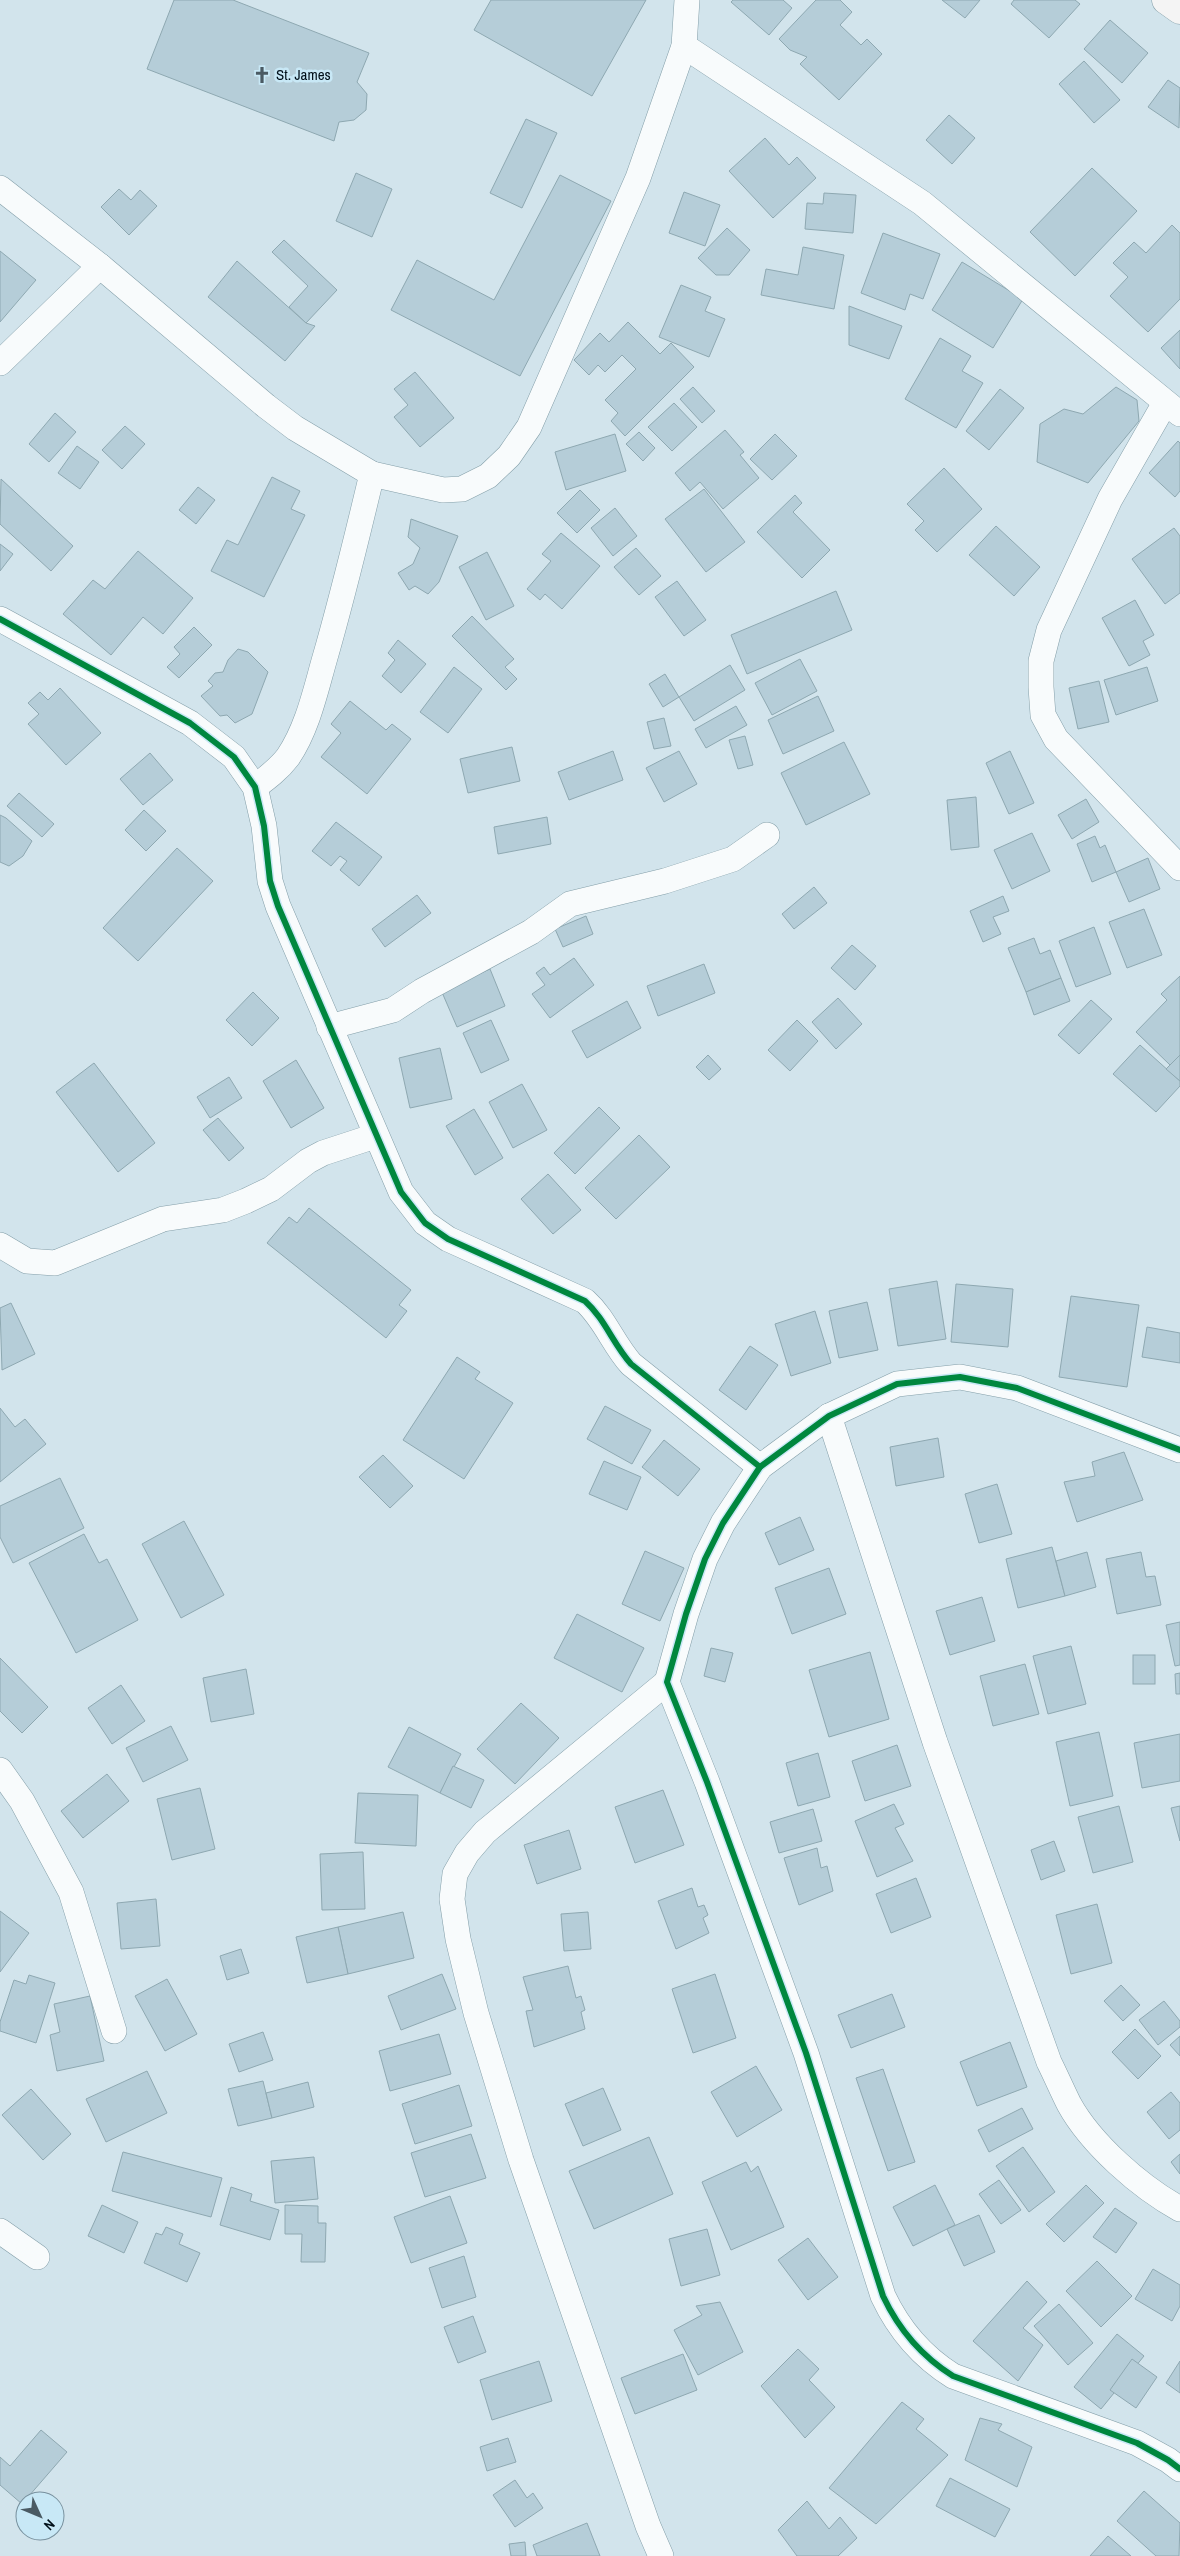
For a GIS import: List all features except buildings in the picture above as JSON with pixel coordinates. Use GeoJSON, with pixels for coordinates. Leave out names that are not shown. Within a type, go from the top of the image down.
{"type":"FeatureCollection","features":[{"type":"Feature","properties":{"kind":"street"},"geometry":{"type":"LineString","coordinates":[[0,188],[100,266],[266,406],[296,428],[372,474],[443,490],[462,489],[488,476],[510,456],[529,427],[625,211],[684,46],[687,0]]}},
{"type":"Feature","properties":{"kind":"street"},"geometry":{"type":"LineString","coordinates":[[1166,0],[1180,10]]}},
{"type":"Feature","properties":{"kind":"street"},"geometry":{"type":"LineString","coordinates":[[684,46],[922,203],[1173,408],[1110,499],[1049,630],[1042,661],[1041,687],[1043,715],[1056,739],[1180,868]]}},
{"type":"Feature","properties":{"kind":"street"},"geometry":{"type":"LineString","coordinates":[[0,363],[100,266]]}},
{"type":"Feature","properties":{"kind":"street"},"geometry":{"type":"LineString","coordinates":[[254,787],[277,770],[288,756],[307,716],[339,609],[372,474]]}},
{"type":"Feature","properties":{"kind":"street"},"geometry":{"type":"LineString","coordinates":[[0,619],[190,723],[234,757],[254,787],[264,826],[270,882],[278,906],[375,1136],[401,1192],[425,1223],[448,1239],[585,1301],[597,1312],[616,1347],[631,1364],[760,1467]]}},
{"type":"Feature","properties":{"kind":"street"},"geometry":{"type":"LineString","coordinates":[[329,1027],[393,1010],[422,991],[531,932],[570,904],[665,880],[733,859],[768,835]]}},
{"type":"Feature","properties":{"kind":"street"},"geometry":{"type":"LineString","coordinates":[[0,1245],[27,1261],[55,1263],[163,1219],[223,1210],[246,1201],[271,1189],[308,1161],[323,1153],[375,1136]]}},
{"type":"Feature","properties":{"kind":"street"},"geometry":{"type":"LineString","coordinates":[[1180,1450],[1017,1388],[960,1378],[927,1379],[897,1384],[829,1416],[760,1467],[723,1523],[705,1559],[678,1638],[667,1682],[707,1782],[806,2053],[883,2296],[894,2318],[912,2342],[933,2364],[953,2376],[1137,2443],[1180,2469]]}},
{"type":"Feature","properties":{"kind":"street"},"geometry":{"type":"LineString","coordinates":[[829,1416],[935,1742],[1049,2062],[1070,2105],[1096,2140],[1161,2198],[1180,2208]]}},
{"type":"Feature","properties":{"kind":"street"},"geometry":{"type":"LineString","coordinates":[[661,2556],[648,2526],[521,2160],[467,1978],[458,1939],[452,1899],[455,1874],[467,1853],[485,1832],[667,1682]]}},
{"type":"Feature","properties":{"kind":"street"},"geometry":{"type":"LineString","coordinates":[[0,1770],[22,1801],[71,1892],[114,2031]]}},
{"type":"Feature","properties":{"kind":"street"},"geometry":{"type":"LineString","coordinates":[[0,2231],[37,2257]]}},
{"type":"Feature","properties":{"kind":"cycle path"},"geometry":{"type":"LineString","coordinates":[[0,619],[190,723],[234,757],[255,787],[264,826],[270,881],[278,906],[401,1192],[425,1223],[448,1239],[585,1301],[598,1316],[631,1364],[760,1467]]}},
{"type":"Feature","properties":{"kind":"cycle path"},"geometry":{"type":"LineString","coordinates":[[1180,1450],[1017,1388],[960,1377],[897,1384],[829,1416],[760,1467],[723,1523],[705,1559],[686,1614],[667,1682],[707,1782],[806,2053],[883,2296],[896,2320],[921,2351],[953,2376],[1137,2443],[1180,2469]]}},
{"type":"Feature","properties":{"kind":"place","name":"St. James"},"geometry":{"type":"Point","coordinates":[262,75]}}]}
